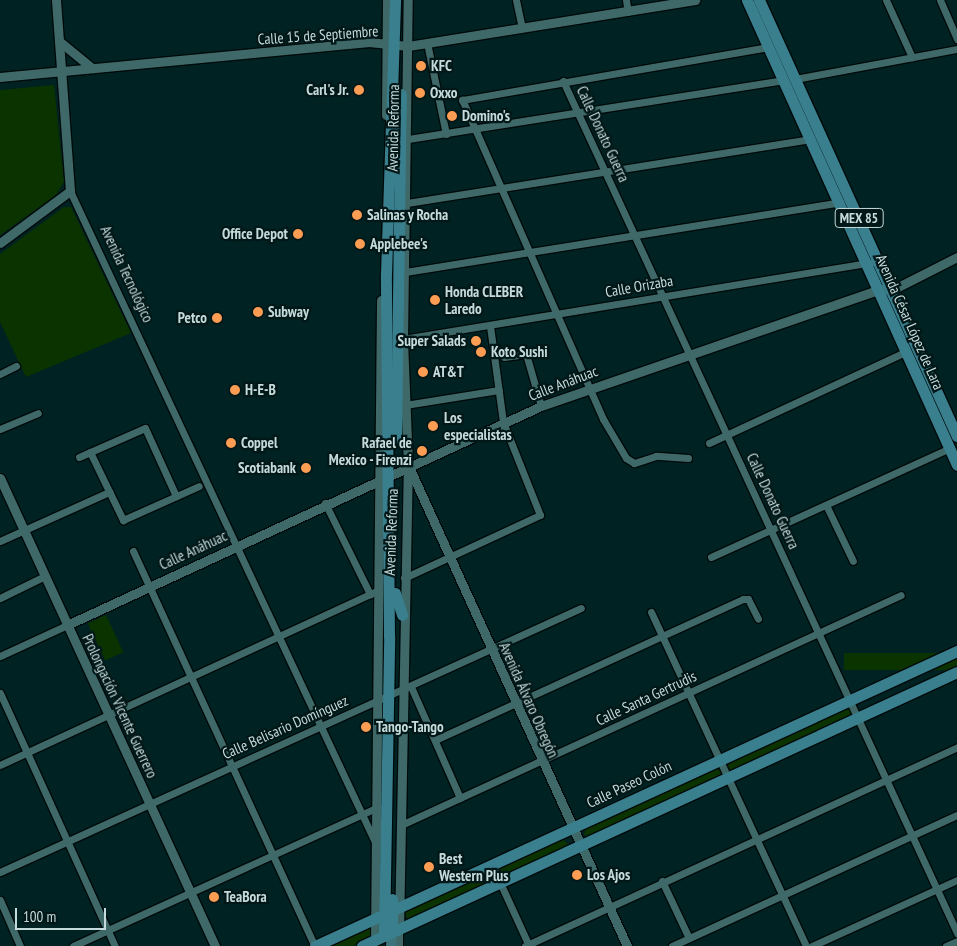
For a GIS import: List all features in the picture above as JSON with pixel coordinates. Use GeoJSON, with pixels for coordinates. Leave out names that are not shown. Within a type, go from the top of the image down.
{"type":"FeatureCollection","features":[{"type":"Feature","properties":{"kind":"main road","name":"Avenida Reforma"},"geometry":{"type":"LineString","coordinates":[[395,0],[398,45]]}},
{"type":"Feature","properties":{"kind":"main road","name":"Avenida Reforma"},"geometry":{"type":"LineString","coordinates":[[392,946],[385,938],[392,696],[392,595],[388,474],[398,45],[402,0]]}},
{"type":"Feature","properties":{"kind":"main road","name":"Avenida César López de Lara"},"geometry":{"type":"LineString","coordinates":[[747,0],[769,47],[790,79],[874,262],[892,290],[957,436]]}},
{"type":"Feature","properties":{"kind":"main road","name":"Avenida César López de Lara"},"geometry":{"type":"LineString","coordinates":[[759,0],[811,139],[845,200]]}},
{"type":"Feature","properties":{"kind":"main road","name":"Avenida César López de Lara"},"geometry":{"type":"LineString","coordinates":[[874,262],[880,289],[957,465]]}},
{"type":"Feature","properties":{"kind":"main road","name":"Avenida Reforma"},"geometry":{"type":"LineString","coordinates":[[388,474],[396,359],[393,274]]}},
{"type":"Feature","properties":{"kind":"main road"},"geometry":{"type":"LineString","coordinates":[[396,359],[403,339]]}},
{"type":"Feature","properties":{"kind":"main road"},"geometry":{"type":"LineString","coordinates":[[392,595],[402,615]]}},
{"type":"Feature","properties":{"kind":"main road"},"geometry":{"type":"LineString","coordinates":[[381,634],[392,595]]}},
{"type":"Feature","properties":{"kind":"main road","name":"Calle Paseo Colón"},"geometry":{"type":"LineString","coordinates":[[315,946],[957,651]]}},
{"type":"Feature","properties":{"kind":"main road"},"geometry":{"type":"LineString","coordinates":[[362,946],[385,938],[727,776],[957,672]]}},
{"type":"Feature","properties":{"kind":"street","name":"Avenida Tecnológico"},"geometry":{"type":"LineString","coordinates":[[56,0],[70,191],[238,544],[278,637],[377,847]]}},
{"type":"Feature","properties":{"kind":"street","name":"Avenida Reforma"},"geometry":{"type":"LineString","coordinates":[[387,0],[398,45],[408,140],[406,203],[393,274],[403,339],[408,465],[404,578],[402,615],[378,807],[377,847],[387,913]]}},
{"type":"Feature","properties":{"kind":"street","name":"Avenida Reforma"},"geometry":{"type":"LineString","coordinates":[[398,45],[408,0]]}},
{"type":"Feature","properties":{"kind":"street"},"geometry":{"type":"LineString","coordinates":[[516,0],[522,28]]}},
{"type":"Feature","properties":{"kind":"street"},"geometry":{"type":"LineString","coordinates":[[626,0],[628,12]]}},
{"type":"Feature","properties":{"kind":"street","name":"Calle 15 de Septiembre"},"geometry":{"type":"LineString","coordinates":[[0,77],[92,68],[428,43],[695,0]]}},
{"type":"Feature","properties":{"kind":"street"},"geometry":{"type":"LineString","coordinates":[[886,0],[912,57]]}},
{"type":"Feature","properties":{"kind":"street"},"geometry":{"type":"LineString","coordinates":[[940,0],[957,38]]}},
{"type":"Feature","properties":{"kind":"street"},"geometry":{"type":"LineString","coordinates":[[59,41],[92,68]]}},
{"type":"Feature","properties":{"kind":"street"},"geometry":{"type":"LineString","coordinates":[[428,43],[446,134]]}},
{"type":"Feature","properties":{"kind":"street"},"geometry":{"type":"LineString","coordinates":[[688,458],[656,456],[634,463],[626,458],[590,387],[462,100],[563,81],[769,47]]}},
{"type":"Feature","properties":{"kind":"street"},"geometry":{"type":"LineString","coordinates":[[408,140],[790,79],[957,49]]}},
{"type":"Feature","properties":{"kind":"street","name":"Calle Donato Guerra"},"geometry":{"type":"LineString","coordinates":[[563,81],[957,934]]}},
{"type":"Feature","properties":{"kind":"street"},"geometry":{"type":"LineString","coordinates":[[406,203],[501,191],[605,172],[811,139]]}},
{"type":"Feature","properties":{"kind":"street"},"geometry":{"type":"LineString","coordinates":[[0,243],[70,191]]}},
{"type":"Feature","properties":{"kind":"street"},"geometry":{"type":"LineString","coordinates":[[393,274],[845,200]]}},
{"type":"Feature","properties":{"kind":"street"},"geometry":{"type":"LineString","coordinates":[[892,290],[957,257]]}},
{"type":"Feature","properties":{"kind":"street","name":"Calle Orizaba"},"geometry":{"type":"LineString","coordinates":[[403,339],[874,262]]}},
{"type":"Feature","properties":{"kind":"street","name":"Calle Anáhuac"},"geometry":{"type":"LineString","coordinates":[[0,656],[325,503],[541,406],[590,387],[880,289],[892,290]]}},
{"type":"Feature","properties":{"kind":"street"},"geometry":{"type":"LineString","coordinates":[[404,578],[450,560],[538,519],[540,510],[503,422],[490,326]]}},
{"type":"Feature","properties":{"kind":"street"},"geometry":{"type":"LineString","coordinates":[[709,443],[907,350]]}},
{"type":"Feature","properties":{"kind":"street"},"geometry":{"type":"LineString","coordinates":[[504,357],[526,354],[541,406]]}},
{"type":"Feature","properties":{"kind":"street"},"geometry":{"type":"LineString","coordinates":[[0,374],[16,366]]}},
{"type":"Feature","properties":{"kind":"street"},"geometry":{"type":"LineString","coordinates":[[405,406],[499,390]]}},
{"type":"Feature","properties":{"kind":"street"},"geometry":{"type":"LineString","coordinates":[[0,429],[38,413]]}},
{"type":"Feature","properties":{"kind":"street"},"geometry":{"type":"LineString","coordinates":[[79,457],[144,428],[176,496]]}},
{"type":"Feature","properties":{"kind":"street"},"geometry":{"type":"LineString","coordinates":[[712,557],[950,448]]}},
{"type":"Feature","properties":{"kind":"street"},"geometry":{"type":"LineString","coordinates":[[90,452],[122,520],[198,486]]}},
{"type":"Feature","properties":{"kind":"street","name":"Avenida Álvaro Obregón"},"geometry":{"type":"LineString","coordinates":[[408,465],[541,762],[627,946]]}},
{"type":"Feature","properties":{"kind":"street","name":"Avenida Reforma"},"geometry":{"type":"LineString","coordinates":[[388,474],[379,590],[381,634],[392,696],[401,825],[387,913],[385,938],[399,946]]}},
{"type":"Feature","properties":{"kind":"street","name":"Prolongación Vicente Guerrero"},"geometry":{"type":"LineString","coordinates":[[1,480],[215,946]]}},
{"type":"Feature","properties":{"kind":"street"},"geometry":{"type":"LineString","coordinates":[[0,541],[109,492]]}},
{"type":"Feature","properties":{"kind":"street"},"geometry":{"type":"LineString","coordinates":[[325,503],[370,594]]}},
{"type":"Feature","properties":{"kind":"street"},"geometry":{"type":"LineString","coordinates":[[826,505],[853,561]]}},
{"type":"Feature","properties":{"kind":"street"},"geometry":{"type":"LineString","coordinates":[[133,551],[315,946]]}},
{"type":"Feature","properties":{"kind":"street"},"geometry":{"type":"LineString","coordinates":[[0,598],[46,576]]}},
{"type":"Feature","properties":{"kind":"street"},"geometry":{"type":"LineString","coordinates":[[0,765],[379,590]]}},
{"type":"Feature","properties":{"kind":"street","name":"Calle Santa Gertrudis"},"geometry":{"type":"LineString","coordinates":[[401,825],[902,596]]}},
{"type":"Feature","properties":{"kind":"street"},"geometry":{"type":"LineString","coordinates":[[435,740],[743,599],[748,599],[758,619]]}},
{"type":"Feature","properties":{"kind":"street","name":"Calle Belisario Domínguez"},"geometry":{"type":"LineString","coordinates":[[0,872],[319,726],[412,688],[581,608]]}},
{"type":"Feature","properties":{"kind":"street"},"geometry":{"type":"LineString","coordinates":[[651,612],[691,692],[719,759],[806,946]]}},
{"type":"Feature","properties":{"kind":"street"},"geometry":{"type":"LineString","coordinates":[[412,688],[460,798]]}},
{"type":"Feature","properties":{"kind":"street"},"geometry":{"type":"LineString","coordinates":[[0,692],[115,946]]}},
{"type":"Feature","properties":{"kind":"street"},"geometry":{"type":"LineString","coordinates":[[492,865],[528,945],[609,905],[957,747]]}},
{"type":"Feature","properties":{"kind":"street"},"geometry":{"type":"LineString","coordinates":[[73,946],[190,891],[378,807]]}},
{"type":"Feature","properties":{"kind":"street"},"geometry":{"type":"LineString","coordinates":[[672,946],[957,815]]}},
{"type":"Feature","properties":{"kind":"street"},"geometry":{"type":"LineString","coordinates":[[812,946],[957,880]]}},
{"type":"Feature","properties":{"kind":"street"},"geometry":{"type":"LineString","coordinates":[[662,881],[689,938]]}},
{"type":"Feature","properties":{"kind":"street"},"geometry":{"type":"LineString","coordinates":[[0,900],[20,946]]}},
{"type":"Feature","properties":{"kind":"street"},"geometry":{"type":"LineString","coordinates":[[946,946],[957,941]]}},
{"type":"Feature","properties":{"kind":"green space"},"geometry":{"type":"Polygon","coordinates":[[[54,85],[64,182],[56,195],[0,235],[0,90],[54,85]]]}},
{"type":"Feature","properties":{"kind":"green space"},"geometry":{"type":"Polygon","coordinates":[[[64,207],[71,207],[131,333],[26,377],[0,322],[0,254],[64,207]]]}},
{"type":"Feature","properties":{"kind":"green space"},"geometry":{"type":"Polygon","coordinates":[[[106,615],[123,652],[105,661],[88,623],[106,615]]]}},
{"type":"Feature","properties":{"kind":"green space"},"geometry":{"type":"Polygon","coordinates":[[[844,653],[957,653],[957,670],[844,670],[844,653]]]}},
{"type":"Feature","properties":{"kind":"green space"},"geometry":{"type":"Polygon","coordinates":[[[849,703],[855,716],[732,773],[726,760],[849,703]]]}},
{"type":"Feature","properties":{"kind":"green space"},"geometry":{"type":"Polygon","coordinates":[[[716,764],[722,776],[587,837],[584,834],[587,826],[716,764]]]}},
{"type":"Feature","properties":{"kind":"green space"},"geometry":{"type":"Polygon","coordinates":[[[560,837],[569,845],[504,877],[498,866],[560,837]]]}},
{"type":"Feature","properties":{"kind":"green space"},"geometry":{"type":"Polygon","coordinates":[[[486,873],[490,881],[409,920],[405,915],[406,910],[486,873]]]}},
{"type":"Feature","properties":{"kind":"green space"},"geometry":{"type":"Polygon","coordinates":[[[371,922],[371,938],[353,946],[319,946],[371,922]]]}},
{"type":"Feature","properties":{"kind":"place","name":"KFC"},"geometry":{"type":"Point","coordinates":[421,66]}},
{"type":"Feature","properties":{"kind":"place","name":"Carl's Jr."},"geometry":{"type":"Point","coordinates":[359,90]}},
{"type":"Feature","properties":{"kind":"place","name":"Oxxo"},"geometry":{"type":"Point","coordinates":[420,93]}},
{"type":"Feature","properties":{"kind":"place","name":"Domino's"},"geometry":{"type":"Point","coordinates":[452,116]}},
{"type":"Feature","properties":{"kind":"place","name":"Salinas y Rocha"},"geometry":{"type":"Point","coordinates":[357,215]}},
{"type":"Feature","properties":{"kind":"place","name":"Office Depot"},"geometry":{"type":"Point","coordinates":[298,234]}},
{"type":"Feature","properties":{"kind":"place","name":"Applebee's"},"geometry":{"type":"Point","coordinates":[360,244]}},
{"type":"Feature","properties":{"kind":"place","name":"Honda CLEBER Laredo"},"geometry":{"type":"Point","coordinates":[435,300]}},
{"type":"Feature","properties":{"kind":"place","name":"Subway"},"geometry":{"type":"Point","coordinates":[258,312]}},
{"type":"Feature","properties":{"kind":"place","name":"Petco"},"geometry":{"type":"Point","coordinates":[217,318]}},
{"type":"Feature","properties":{"kind":"place","name":"Super Salads"},"geometry":{"type":"Point","coordinates":[476,341]}},
{"type":"Feature","properties":{"kind":"place","name":"Koto Sushi"},"geometry":{"type":"Point","coordinates":[481,352]}},
{"type":"Feature","properties":{"kind":"place","name":"AT&T"},"geometry":{"type":"Point","coordinates":[423,372]}},
{"type":"Feature","properties":{"kind":"place","name":"H-E-B"},"geometry":{"type":"Point","coordinates":[235,390]}},
{"type":"Feature","properties":{"kind":"place","name":"Los especialistas"},"geometry":{"type":"Point","coordinates":[433,426]}},
{"type":"Feature","properties":{"kind":"place","name":"Coppel"},"geometry":{"type":"Point","coordinates":[231,443]}},
{"type":"Feature","properties":{"kind":"place","name":"Rafael de Mexico - Firenzi"},"geometry":{"type":"Point","coordinates":[422,451]}},
{"type":"Feature","properties":{"kind":"place","name":"Scotiabank"},"geometry":{"type":"Point","coordinates":[306,468]}},
{"type":"Feature","properties":{"kind":"place","name":"Tango-Tango"},"geometry":{"type":"Point","coordinates":[366,727]}},
{"type":"Feature","properties":{"kind":"place","name":"Best Western Plus"},"geometry":{"type":"Point","coordinates":[429,867]}},
{"type":"Feature","properties":{"kind":"place","name":"Los Ajos"},"geometry":{"type":"Point","coordinates":[577,875]}},
{"type":"Feature","properties":{"kind":"place","name":"TeaBora"},"geometry":{"type":"Point","coordinates":[214,897]}}]}
